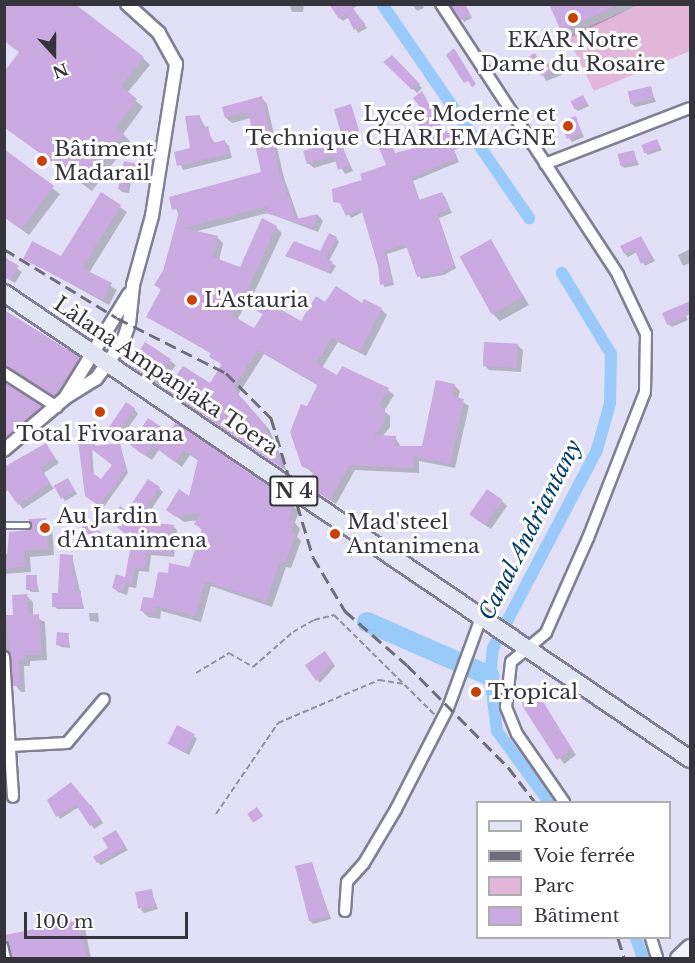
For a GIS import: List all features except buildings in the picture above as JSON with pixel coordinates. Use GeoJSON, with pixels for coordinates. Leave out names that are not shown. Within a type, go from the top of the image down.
{"type":"FeatureCollection","features":[{"type":"Feature","properties":{"kind":"main road","name":"Làlana Ampanjaka Toera"},"geometry":{"type":"LineString","coordinates":[[6,297],[486,621]]}},
{"type":"Feature","properties":{"kind":"main road","name":"N 4"},"geometry":{"type":"LineString","coordinates":[[486,621],[690,759]]}},
{"type":"Feature","properties":{"kind":"main road"},"geometry":{"type":"LineString","coordinates":[[678,958],[690,946]]}},
{"type":"Feature","properties":{"kind":"street"},"geometry":{"type":"LineString","coordinates":[[101,359],[133,285],[152,216],[176,64],[159,33],[127,4]]}},
{"type":"Feature","properties":{"kind":"street"},"geometry":{"type":"LineString","coordinates":[[441,4],[618,275],[646,334],[648,376],[625,448],[588,538],[546,633],[521,645],[511,662],[506,707],[518,734],[563,801]]}},
{"type":"Feature","properties":{"kind":"street"},"geometry":{"type":"LineString","coordinates":[[546,164],[690,108]]}},
{"type":"Feature","properties":{"kind":"street"},"geometry":{"type":"LineString","coordinates":[[4,450],[61,403],[82,390],[101,359],[129,324],[133,285]]}},
{"type":"Feature","properties":{"kind":"street"},"geometry":{"type":"LineString","coordinates":[[4,373],[61,403]]}},
{"type":"Feature","properties":{"kind":"street"},"geometry":{"type":"LineString","coordinates":[[345,911],[347,882],[364,863],[390,818],[440,720],[468,653],[486,621]]}},
{"type":"Feature","properties":{"kind":"street"},"geometry":{"type":"LineString","coordinates":[[4,657],[13,797]]}},
{"type":"Feature","properties":{"kind":"street"},"geometry":{"type":"LineString","coordinates":[[10,746],[67,743],[104,699]]}},
{"type":"Feature","properties":{"kind":"street"},"geometry":{"type":"LineString","coordinates":[[651,939],[657,958]]}},
{"type":"Feature","properties":{"kind":"lane"},"geometry":{"type":"LineString","coordinates":[[4,525],[27,525]]}},
{"type":"Feature","properties":{"kind":"lane"},"geometry":{"type":"LineString","coordinates":[[4,945],[7,958]]}},
{"type":"Feature","properties":{"kind":"path"},"geometry":{"type":"LineString","coordinates":[[196,673],[230,652],[253,667],[293,632],[314,620],[334,615],[440,720]]}},
{"type":"Feature","properties":{"kind":"path"},"geometry":{"type":"LineString","coordinates":[[216,814],[278,723],[379,680],[402,684]]}},
{"type":"Feature","properties":{"kind":"green space"},"geometry":{"type":"Polygon","coordinates":[[[641,4],[690,5],[690,51],[594,91],[567,36],[641,4]]]}},
{"type":"Feature","properties":{"kind":"waterway","name":"Canal Andriantany"},"geometry":{"type":"LineString","coordinates":[[382,4],[529,218]]}},
{"type":"Feature","properties":{"kind":"waterway","name":"Canal Andriantany"},"geometry":{"type":"LineString","coordinates":[[548,801],[497,731],[490,676],[493,648],[597,450],[610,403],[611,354],[562,273]]}},
{"type":"Feature","properties":{"kind":"waterway"},"geometry":{"type":"LineString","coordinates":[[367,622],[490,676]]}},
{"type":"Feature","properties":{"kind":"waterway","name":"Canal Andriantany"},"geometry":{"type":"LineString","coordinates":[[636,939],[643,958]]}},
{"type":"Feature","properties":{"kind":"railway"},"geometry":{"type":"LineString","coordinates":[[4,249],[117,318],[226,373],[271,418],[313,557],[345,611],[407,665],[508,767],[534,801]]}},
{"type":"Feature","properties":{"kind":"railway"},"geometry":{"type":"LineString","coordinates":[[618,939],[624,958]]}},
{"type":"Feature","properties":{"kind":"place","name":"EKAR Notre Dame du Rosaire"},"geometry":{"type":"Point","coordinates":[573,18]}},
{"type":"Feature","properties":{"kind":"place","name":"Lycée Moderne et Technique CHARLEMAGNE"},"geometry":{"type":"Point","coordinates":[568,126]}},
{"type":"Feature","properties":{"kind":"place","name":"Bâtiment Madarail"},"geometry":{"type":"Point","coordinates":[42,161]}},
{"type":"Feature","properties":{"kind":"place","name":"L'Astauria"},"geometry":{"type":"Point","coordinates":[192,300]}},
{"type":"Feature","properties":{"kind":"place","name":"Total Fivoarana"},"geometry":{"type":"Point","coordinates":[100,412]}},
{"type":"Feature","properties":{"kind":"place","name":"Au Jardin d'Antanimena"},"geometry":{"type":"Point","coordinates":[45,528]}},
{"type":"Feature","properties":{"kind":"place","name":"Mad'steel Antanimena"},"geometry":{"type":"Point","coordinates":[335,534]}},
{"type":"Feature","properties":{"kind":"place","name":"Tropical"},"geometry":{"type":"Point","coordinates":[476,692]}}]}
